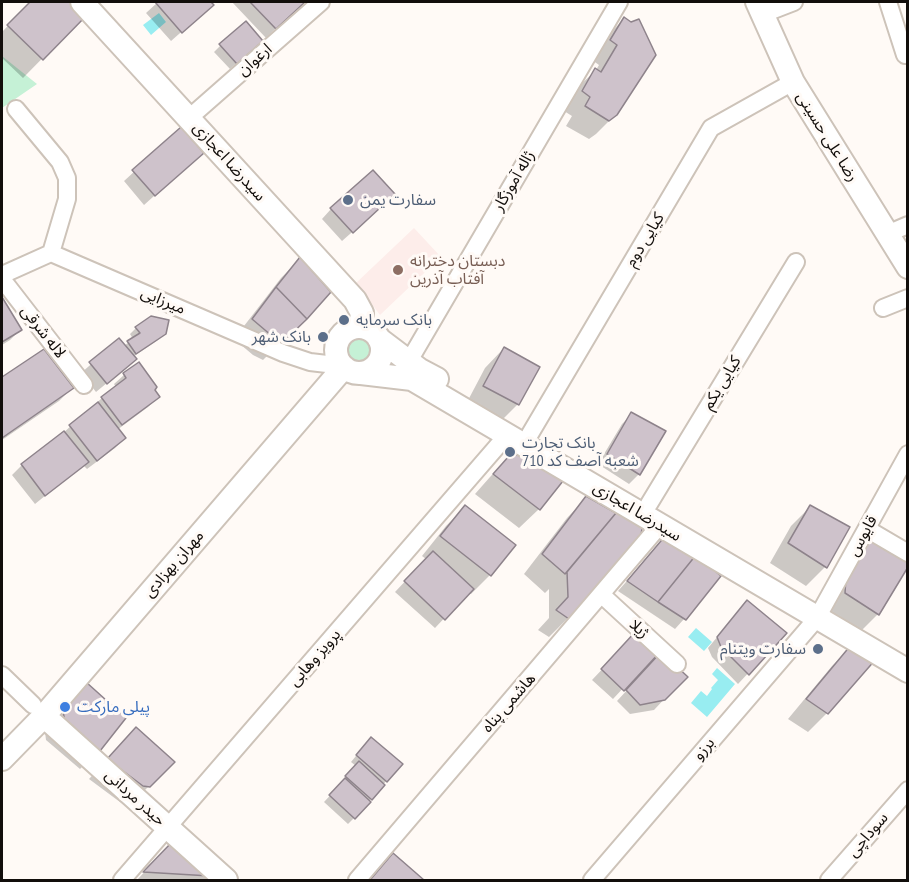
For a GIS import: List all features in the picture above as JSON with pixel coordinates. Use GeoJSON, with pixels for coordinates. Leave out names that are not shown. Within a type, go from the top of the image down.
{"type":"FeatureCollection","features":[{"type":"Feature","properties":{"kind":"main road","name":"سیدرضا اعجازی"},"geometry":{"type":"LineString","coordinates":[[82,2],[355,300],[362,313],[360,327],[374,333],[420,370],[649,504],[821,612],[908,671]]}},
{"type":"Feature","properties":{"kind":"main road","name":"رضا علی حسینی"},"geometry":{"type":"LineString","coordinates":[[760,8],[793,82],[897,229],[908,267]]}},
{"type":"Feature","properties":{"kind":"main road"},"geometry":{"type":"LineString","coordinates":[[360,327],[353,328],[341,336],[336,350],[342,365],[368,371],[374,367],[382,354],[379,339]]}},
{"type":"Feature","properties":{"kind":"main road","name":"سیدرضا اعجازی"},"geometry":{"type":"LineString","coordinates":[[342,365],[412,379],[660,525],[908,656]]}},
{"type":"Feature","properties":{"kind":"main road","name":"مهران بهزادی"},"geometry":{"type":"LineString","coordinates":[[2,759],[38,711],[342,365]]}},
{"type":"Feature","properties":{"kind":"main road","name":"مهران بهزادی"},"geometry":{"type":"LineString","coordinates":[[2,738],[38,711]]}},
{"type":"Feature","properties":{"kind":"main road","name":"حیدر مردانی"},"geometry":{"type":"LineString","coordinates":[[38,711],[226,880]]}},
{"type":"Feature","properties":{"kind":"street","name":"ارغوان"},"geometry":{"type":"LineString","coordinates":[[189,118],[321,2]]}},
{"type":"Feature","properties":{"kind":"street","name":"ژاله آموزگار"},"geometry":{"type":"LineString","coordinates":[[409,361],[619,2]]}},
{"type":"Feature","properties":{"kind":"street"},"geometry":{"type":"LineString","coordinates":[[760,8],[794,2]]}},
{"type":"Feature","properties":{"kind":"street"},"geometry":{"type":"LineString","coordinates":[[888,2],[905,55]]}},
{"type":"Feature","properties":{"kind":"street","name":"کیایی دوم"},"geometry":{"type":"LineString","coordinates":[[530,434],[711,128],[793,82]]}},
{"type":"Feature","properties":{"kind":"street"},"geometry":{"type":"LineString","coordinates":[[2,277],[51,253],[67,200],[66,178],[60,162],[16,109]]}},
{"type":"Feature","properties":{"kind":"street","name":"میرزایی"},"geometry":{"type":"LineString","coordinates":[[51,253],[283,353],[310,362],[342,365]]}},
{"type":"Feature","properties":{"kind":"street","name":"کیایی یکم"},"geometry":{"type":"LineString","coordinates":[[649,504],[796,262]]}},
{"type":"Feature","properties":{"kind":"street","name":"لاله شرقی"},"geometry":{"type":"LineString","coordinates":[[2,277],[84,385]]}},
{"type":"Feature","properties":{"kind":"street"},"geometry":{"type":"LineString","coordinates":[[883,308],[908,298]]}},
{"type":"Feature","properties":{"kind":"street","name":"پرویز وهابی"},"geometry":{"type":"LineString","coordinates":[[122,880],[507,435]]}},
{"type":"Feature","properties":{"kind":"street","name":"قایوس"},"geometry":{"type":"LineString","coordinates":[[821,612],[908,454]]}},
{"type":"Feature","properties":{"kind":"street","name":"هاشمی پناه"},"geometry":{"type":"LineString","coordinates":[[357,880],[660,525]]}},
{"type":"Feature","properties":{"kind":"street"},"geometry":{"type":"LineString","coordinates":[[867,529],[908,553]]}},
{"type":"Feature","properties":{"kind":"street","name":"ژیلا"},"geometry":{"type":"LineString","coordinates":[[602,595],[677,664]]}},
{"type":"Feature","properties":{"kind":"street","name":"برزو"},"geometry":{"type":"LineString","coordinates":[[591,880],[821,612]]}},
{"type":"Feature","properties":{"kind":"street"},"geometry":{"type":"LineString","coordinates":[[2,675],[38,711]]}},
{"type":"Feature","properties":{"kind":"street","name":"سوداچی"},"geometry":{"type":"LineString","coordinates":[[829,880],[908,790]]}},
{"type":"Feature","properties":{"kind":"shaded area","name":"دبستان دخترانه آفتاب آذرین"},"geometry":{"type":"Polygon","coordinates":[[[414,228],[441,257],[380,315],[356,283],[414,228]]]}},
{"type":"Feature","properties":{"kind":"green space"},"geometry":{"type":"Polygon","coordinates":[[[2,56],[37,84],[2,108],[2,56]]]}},
{"type":"Feature","properties":{"kind":"green space"},"geometry":{"type":"Polygon","coordinates":[[[353,332],[366,332],[371,335],[379,352],[373,364],[362,369],[342,357],[344,340],[353,332]]]}},
{"type":"Feature","properties":{"kind":"water"},"geometry":{"type":"Polygon","coordinates":[[[159,13],[166,22],[151,35],[143,25],[159,13]]]}},
{"type":"Feature","properties":{"kind":"water"},"geometry":{"type":"Polygon","coordinates":[[[696,628],[712,642],[704,651],[688,637],[696,628]]]}},
{"type":"Feature","properties":{"kind":"water"},"geometry":{"type":"Polygon","coordinates":[[[717,668],[735,684],[707,717],[691,703],[701,691],[707,696],[718,680],[712,674],[717,668]]]}},
{"type":"Feature","properties":{"kind":"building"},"geometry":{"type":"Polygon","coordinates":[[[30,2],[73,2],[87,15],[43,60],[7,25],[30,2]]]}},
{"type":"Feature","properties":{"kind":"building"},"geometry":{"type":"Polygon","coordinates":[[[155,2],[211,2],[214,5],[182,33],[155,2]]]}},
{"type":"Feature","properties":{"kind":"building"},"geometry":{"type":"Polygon","coordinates":[[[250,2],[305,2],[276,29],[250,2]]]}},
{"type":"Feature","properties":{"kind":"building"},"geometry":{"type":"Polygon","coordinates":[[[624,17],[631,22],[639,19],[656,55],[617,115],[609,121],[585,106],[590,97],[582,91],[595,68],[601,72],[617,45],[610,40],[624,17]]]}},
{"type":"Feature","properties":{"kind":"building"},"geometry":{"type":"Polygon","coordinates":[[[246,21],[263,41],[237,64],[219,44],[246,21]]]}},
{"type":"Feature","properties":{"kind":"building"},"geometry":{"type":"Polygon","coordinates":[[[181,127],[204,153],[155,196],[132,170],[181,127]]]}},
{"type":"Feature","properties":{"kind":"building"},"geometry":{"type":"Polygon","coordinates":[[[373,170],[395,194],[353,233],[330,208],[373,170]]]}},
{"type":"Feature","properties":{"kind":"building"},"geometry":{"type":"Polygon","coordinates":[[[300,257],[331,292],[307,319],[276,287],[300,257]]]}},
{"type":"Feature","properties":{"kind":"building"},"geometry":{"type":"Polygon","coordinates":[[[276,287],[307,319],[284,341],[272,336],[252,319],[276,287]]]}},
{"type":"Feature","properties":{"kind":"building"},"geometry":{"type":"Polygon","coordinates":[[[2,297],[22,330],[2,342],[2,297]]]}},
{"type":"Feature","properties":{"kind":"building"},"geometry":{"type":"Polygon","coordinates":[[[151,316],[169,320],[166,334],[136,354],[127,341],[140,333],[135,327],[151,316]]]}},
{"type":"Feature","properties":{"kind":"building"},"geometry":{"type":"Polygon","coordinates":[[[119,338],[137,359],[107,384],[89,362],[119,338]]]}},
{"type":"Feature","properties":{"kind":"building"},"geometry":{"type":"Polygon","coordinates":[[[504,347],[540,367],[519,405],[483,386],[504,347]]]}},
{"type":"Feature","properties":{"kind":"building"},"geometry":{"type":"Polygon","coordinates":[[[44,349],[74,388],[2,438],[2,377],[44,349]]]}},
{"type":"Feature","properties":{"kind":"building"},"geometry":{"type":"Polygon","coordinates":[[[139,362],[157,387],[155,390],[160,397],[122,425],[101,397],[126,378],[123,373],[139,362]]]}},
{"type":"Feature","properties":{"kind":"building"},"geometry":{"type":"Polygon","coordinates":[[[98,402],[126,438],[97,461],[69,425],[98,402]]]}},
{"type":"Feature","properties":{"kind":"building"},"geometry":{"type":"Polygon","coordinates":[[[631,412],[666,431],[640,475],[607,454],[631,412]]]}},
{"type":"Feature","properties":{"kind":"building"},"geometry":{"type":"Polygon","coordinates":[[[64,431],[89,462],[45,496],[21,464],[64,431]]]}},
{"type":"Feature","properties":{"kind":"building"},"geometry":{"type":"Polygon","coordinates":[[[518,455],[563,481],[540,510],[493,474],[509,456],[518,455]]]}},
{"type":"Feature","properties":{"kind":"building"},"geometry":{"type":"Polygon","coordinates":[[[586,496],[616,513],[565,574],[542,554],[586,496]]]}},
{"type":"Feature","properties":{"kind":"building"},"geometry":{"type":"Polygon","coordinates":[[[465,505],[516,545],[491,576],[440,536],[465,505]]]}},
{"type":"Feature","properties":{"kind":"building"},"geometry":{"type":"Polygon","coordinates":[[[810,505],[850,527],[827,568],[788,543],[810,505]]]}},
{"type":"Feature","properties":{"kind":"building"},"geometry":{"type":"Polygon","coordinates":[[[620,510],[639,523],[642,529],[641,535],[569,619],[556,610],[568,597],[567,572],[620,510]]]}},
{"type":"Feature","properties":{"kind":"building"},"geometry":{"type":"Polygon","coordinates":[[[666,535],[696,555],[658,602],[627,581],[666,535]]]}},
{"type":"Feature","properties":{"kind":"building"},"geometry":{"type":"Polygon","coordinates":[[[869,537],[908,561],[908,567],[879,615],[845,593],[846,577],[869,537]]]}},
{"type":"Feature","properties":{"kind":"building"},"geometry":{"type":"Polygon","coordinates":[[[433,551],[474,589],[445,620],[404,581],[433,551]]]}},
{"type":"Feature","properties":{"kind":"building"},"geometry":{"type":"Polygon","coordinates":[[[696,555],[721,576],[686,620],[658,602],[696,555]]]}},
{"type":"Feature","properties":{"kind":"building"},"geometry":{"type":"Polygon","coordinates":[[[747,600],[787,633],[749,675],[721,647],[717,637],[747,600]]]}},
{"type":"Feature","properties":{"kind":"building"},"geometry":{"type":"Polygon","coordinates":[[[636,631],[660,652],[624,691],[601,669],[636,631]]]}},
{"type":"Feature","properties":{"kind":"building"},"geometry":{"type":"Polygon","coordinates":[[[851,645],[876,659],[828,714],[806,699],[851,645]]]}},
{"type":"Feature","properties":{"kind":"building"},"geometry":{"type":"Polygon","coordinates":[[[661,652],[688,677],[665,700],[640,705],[626,690],[661,652]]]}},
{"type":"Feature","properties":{"kind":"building"},"geometry":{"type":"Polygon","coordinates":[[[86,682],[126,718],[100,751],[65,721],[63,712],[86,682]]]}},
{"type":"Feature","properties":{"kind":"building"},"geometry":{"type":"Polygon","coordinates":[[[136,727],[175,762],[150,787],[143,786],[107,759],[136,727]]]}},
{"type":"Feature","properties":{"kind":"building"},"geometry":{"type":"Polygon","coordinates":[[[371,737],[403,764],[387,782],[356,755],[371,737]]]}},
{"type":"Feature","properties":{"kind":"building"},"geometry":{"type":"Polygon","coordinates":[[[359,761],[385,785],[372,800],[345,776],[359,761]]]}},
{"type":"Feature","properties":{"kind":"building"},"geometry":{"type":"Polygon","coordinates":[[[345,778],[371,802],[355,819],[329,795],[345,778]]]}},
{"type":"Feature","properties":{"kind":"building"},"geometry":{"type":"Polygon","coordinates":[[[172,842],[210,876],[143,872],[172,842]]]}},
{"type":"Feature","properties":{"kind":"building"},"geometry":{"type":"Polygon","coordinates":[[[393,853],[424,880],[370,880],[393,853]]]}},
{"type":"Feature","properties":{"kind":"place","name":"سفارت یمن"},"geometry":{"type":"Point","coordinates":[348,200]}},
{"type":"Feature","properties":{"kind":"place","name":"دبستان دخترانه آفتاب آذرین"},"geometry":{"type":"Point","coordinates":[398,270]}},
{"type":"Feature","properties":{"kind":"place","name":"بانک سرمایه"},"geometry":{"type":"Point","coordinates":[344,320]}},
{"type":"Feature","properties":{"kind":"place","name":"بانک شهر"},"geometry":{"type":"Point","coordinates":[323,337]}},
{"type":"Feature","properties":{"kind":"place","name":"بانک تجارت شعبه آصف کد 710"},"geometry":{"type":"Point","coordinates":[510,452]}},
{"type":"Feature","properties":{"kind":"place","name":"سفارت ویتنام"},"geometry":{"type":"Point","coordinates":[818,649]}},
{"type":"Feature","properties":{"kind":"place","name":"پیلی مارکت"},"geometry":{"type":"Point","coordinates":[65,707]}}]}
